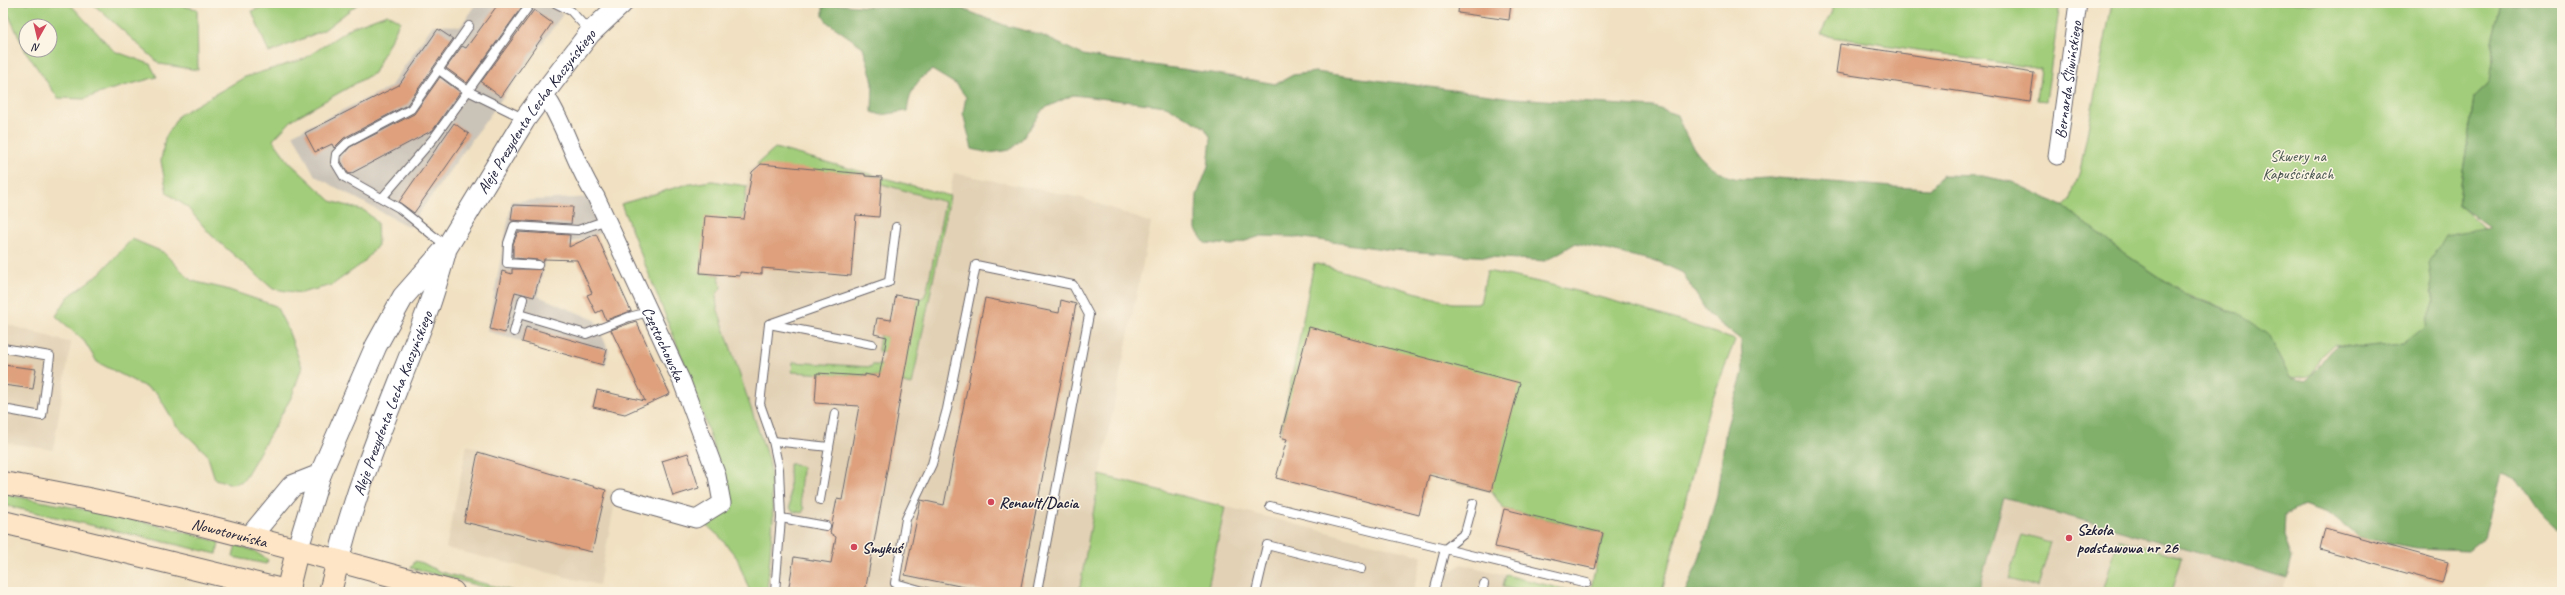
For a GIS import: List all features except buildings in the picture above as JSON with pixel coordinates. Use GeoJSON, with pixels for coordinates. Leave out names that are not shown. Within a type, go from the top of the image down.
{"type":"FeatureCollection","features":[{"type":"Feature","properties":{"kind":"main road","name":"Nowotoruńska"},"geometry":{"type":"LineString","coordinates":[[3,483],[75,495],[249,538],[453,592]]}},
{"type":"Feature","properties":{"kind":"main road"},"geometry":{"type":"LineString","coordinates":[[3,522],[288,592],[297,551]]}},
{"type":"Feature","properties":{"kind":"main road"},"geometry":{"type":"LineString","coordinates":[[330,592],[338,561]]}},
{"type":"Feature","properties":{"kind":"street","name":"Aleje Prezydenta Lecha Kaczyńskiego"},"geometry":{"type":"LineString","coordinates":[[297,551],[320,475],[376,346],[403,297],[447,247],[525,119],[544,93],[590,33],[622,3]]}},
{"type":"Feature","properties":{"kind":"street","name":"Bernarda Śliwińskiego"},"geometry":{"type":"LineString","coordinates":[[2057,156],[2078,3]]}},
{"type":"Feature","properties":{"kind":"street","name":"Częstochowska"},"geometry":{"type":"LineString","coordinates":[[544,93],[560,120],[586,182],[607,220],[682,382],[716,476],[722,503],[696,519],[621,498]]}},
{"type":"Feature","properties":{"kind":"street","name":"Aleje Prezydenta Lecha Kaczyńskiego"},"geometry":{"type":"LineString","coordinates":[[338,561],[349,517],[373,446],[426,316],[447,247]]}},
{"type":"Feature","properties":{"kind":"street"},"geometry":{"type":"LineString","coordinates":[[249,538],[292,486],[320,475]]}},
{"type":"Feature","properties":{"kind":"lane"},"geometry":{"type":"LineString","coordinates":[[555,3],[571,11],[590,33]]}},
{"type":"Feature","properties":{"kind":"lane"},"geometry":{"type":"LineString","coordinates":[[382,198],[433,139],[528,6]]}},
{"type":"Feature","properties":{"kind":"lane"},"geometry":{"type":"LineString","coordinates":[[447,247],[418,222],[382,198],[344,177],[335,162],[336,154],[347,143],[411,110],[469,26]]}},
{"type":"Feature","properties":{"kind":"lane"},"geometry":{"type":"LineString","coordinates":[[439,70],[468,91],[525,119]]}},
{"type":"Feature","properties":{"kind":"lane"},"geometry":{"type":"LineString","coordinates":[[538,265],[507,263],[508,242],[514,226],[578,230],[607,220]]}},
{"type":"Feature","properties":{"kind":"lane"},"geometry":{"type":"LineString","coordinates":[[769,324],[889,282],[896,227]]}},
{"type":"Feature","properties":{"kind":"lane"},"geometry":{"type":"LineString","coordinates":[[927,592],[894,583],[906,519],[932,464],[946,409],[976,265],[1073,286],[1089,315],[1036,592]]}},
{"type":"Feature","properties":{"kind":"lane"},"geometry":{"type":"LineString","coordinates":[[514,332],[523,299]]}},
{"type":"Feature","properties":{"kind":"lane"},"geometry":{"type":"LineString","coordinates":[[519,314],[586,334],[628,317],[649,312]]}},
{"type":"Feature","properties":{"kind":"lane"},"geometry":{"type":"LineString","coordinates":[[769,324],[872,344]]}},
{"type":"Feature","properties":{"kind":"lane"},"geometry":{"type":"LineString","coordinates":[[769,324],[760,404],[773,441],[779,469],[782,518],[775,592]]}},
{"type":"Feature","properties":{"kind":"lane"},"geometry":{"type":"LineString","coordinates":[[3,348],[50,356],[42,416],[3,409]]}},
{"type":"Feature","properties":{"kind":"lane"},"geometry":{"type":"LineString","coordinates":[[820,500],[835,413]]}},
{"type":"Feature","properties":{"kind":"lane"},"geometry":{"type":"LineString","coordinates":[[773,441],[829,447]]}},
{"type":"Feature","properties":{"kind":"lane"},"geometry":{"type":"LineString","coordinates":[[1434,592],[1445,549],[1465,533],[1473,503]]}},
{"type":"Feature","properties":{"kind":"lane"},"geometry":{"type":"LineString","coordinates":[[1270,506],[1587,583]]}},
{"type":"Feature","properties":{"kind":"lane"},"geometry":{"type":"LineString","coordinates":[[782,518],[826,526]]}},
{"type":"Feature","properties":{"kind":"lane"},"geometry":{"type":"LineString","coordinates":[[1256,592],[1267,545],[1361,569]]}},
{"type":"Feature","properties":{"kind":"shaded area"},"geometry":{"type":"Polygon","coordinates":[[[476,3],[541,3],[563,14],[409,227],[315,176],[293,134],[390,87],[433,25],[461,26],[476,3]]]}},
{"type":"Feature","properties":{"kind":"shaded area"},"geometry":{"type":"Polygon","coordinates":[[[541,3],[569,3],[563,14],[541,3]]]}},
{"type":"Feature","properties":{"kind":"shaded area"},"geometry":{"type":"Polygon","coordinates":[[[775,148],[949,196],[954,173],[1082,198],[1151,223],[1100,475],[1422,556],[1413,592],[758,592],[673,305],[702,211],[742,216],[749,171],[775,148]]]}},
{"type":"Feature","properties":{"kind":"shaded area"},"geometry":{"type":"Polygon","coordinates":[[[596,197],[611,229],[571,243],[570,260],[545,259],[538,296],[595,320],[609,351],[605,366],[487,331],[512,201],[596,197]]]}},
{"type":"Feature","properties":{"kind":"shaded area"},"geometry":{"type":"Polygon","coordinates":[[[3,323],[71,343],[53,450],[3,442],[3,323]]]}},
{"type":"Feature","properties":{"kind":"shaded area"},"geometry":{"type":"Polygon","coordinates":[[[467,445],[617,492],[599,585],[446,548],[467,445]]]}},
{"type":"Feature","properties":{"kind":"shaded area","name":"Szkoła podstawowa nr 26"},"geometry":{"type":"Polygon","coordinates":[[[2003,498],[2287,578],[2283,592],[1978,592],[2003,498]]]}},
{"type":"Feature","properties":{"kind":"shaded area"},"geometry":{"type":"Polygon","coordinates":[[[1461,564],[1575,592],[1444,592],[1448,575],[1461,564]]]}},
{"type":"Feature","properties":{"kind":"green space"},"geometry":{"type":"Polygon","coordinates":[[[3,3],[69,3],[114,51],[150,64],[157,77],[109,90],[84,99],[58,98],[30,58],[58,58],[58,18],[18,18],[18,35],[3,3]]]}},
{"type":"Feature","properties":{"kind":"green space"},"geometry":{"type":"Polygon","coordinates":[[[92,3],[169,3],[197,9],[198,70],[160,64],[92,3]]]}},
{"type":"Feature","properties":{"kind":"green space"},"geometry":{"type":"Polygon","coordinates":[[[272,3],[359,3],[324,30],[269,53],[252,11],[272,3]]]}},
{"type":"Feature","properties":{"kind":"green space"},"geometry":{"type":"Polygon","coordinates":[[[901,3],[957,7],[1004,25],[1041,35],[1083,55],[1211,73],[1276,84],[1293,75],[1315,72],[1513,98],[1654,107],[1677,115],[1694,149],[1714,169],[1729,177],[1742,179],[1777,178],[1930,189],[1942,175],[1982,176],[2012,182],[2063,206],[2128,256],[2186,295],[2238,314],[2268,334],[2290,378],[2307,381],[2328,353],[2337,345],[2360,348],[2403,344],[2426,326],[2434,302],[2429,263],[2445,235],[2489,227],[2458,205],[2474,98],[2490,83],[2493,60],[2492,41],[2501,3],[2562,3],[2562,532],[2543,514],[2522,485],[2510,477],[2501,474],[2484,537],[2468,550],[2415,548],[2358,537],[2328,513],[2303,505],[2285,514],[2284,536],[2292,557],[2287,578],[2004,498],[1978,592],[1685,592],[1698,563],[1717,495],[1726,429],[1743,372],[1741,340],[1708,314],[1683,273],[1659,262],[1576,243],[1545,261],[1391,250],[1296,237],[1261,236],[1233,245],[1205,243],[1196,230],[1197,195],[1208,167],[1211,138],[1204,127],[1166,106],[1073,95],[1043,109],[1023,138],[1010,150],[989,153],[972,149],[963,113],[966,97],[957,85],[932,70],[917,83],[910,98],[907,111],[881,115],[872,112],[873,82],[863,47],[827,22],[823,16],[823,7],[832,4],[873,7],[901,3]]]}},
{"type":"Feature","properties":{"kind":"green space"},"geometry":{"type":"Polygon","coordinates":[[[1836,3],[2060,3],[2046,101],[2037,100],[2041,69],[1820,35],[1836,3]]]}},
{"type":"Feature","properties":{"kind":"green space","name":"Skwery na Kapuściskach"},"geometry":{"type":"Polygon","coordinates":[[[2112,3],[2501,3],[2492,41],[2493,60],[2490,83],[2474,98],[2458,204],[2486,230],[2432,289],[2434,302],[2427,326],[2403,344],[2360,348],[2334,344],[2321,356],[2311,376],[2290,378],[2279,356],[2236,313],[2184,293],[2128,256],[2063,206],[2070,200],[2080,171],[2112,3]]]}},
{"type":"Feature","properties":{"kind":"green space"},"geometry":{"type":"Polygon","coordinates":[[[387,14],[400,21],[374,73],[293,119],[273,140],[289,162],[331,201],[365,211],[377,222],[378,245],[363,263],[332,285],[301,293],[273,289],[211,235],[187,207],[167,193],[161,161],[165,138],[179,115],[245,77],[304,59],[352,27],[387,14]]]}},
{"type":"Feature","properties":{"kind":"green space"},"geometry":{"type":"Polygon","coordinates":[[[775,148],[880,177],[865,176],[865,174],[760,166],[757,164],[775,148]]]}},
{"type":"Feature","properties":{"kind":"green space"},"geometry":{"type":"Polygon","coordinates":[[[882,177],[950,196],[912,385],[903,383],[903,381],[865,374],[865,376],[792,372],[793,362],[871,367],[872,365],[889,365],[901,357],[878,351],[880,335],[887,337],[907,353],[918,299],[924,297],[927,290],[945,202],[882,184],[882,177]]]}},
{"type":"Feature","properties":{"kind":"green space"},"geometry":{"type":"Polygon","coordinates":[[[712,181],[747,186],[742,219],[700,273],[719,275],[721,288],[716,295],[717,307],[770,465],[773,518],[767,592],[750,592],[737,558],[720,537],[703,522],[726,485],[693,385],[621,204],[684,185],[712,181]]]}},
{"type":"Feature","properties":{"kind":"green space"},"geometry":{"type":"Polygon","coordinates":[[[132,239],[163,252],[192,281],[226,289],[276,306],[288,330],[302,367],[292,396],[243,481],[232,484],[215,479],[207,454],[176,425],[157,393],[97,362],[84,341],[56,316],[68,297],[100,273],[132,239]]]}},
{"type":"Feature","properties":{"kind":"green space"},"geometry":{"type":"Polygon","coordinates":[[[1314,263],[1452,303],[1480,303],[1487,271],[1581,292],[1643,309],[1735,340],[1709,408],[1662,592],[1590,592],[1603,534],[1600,532],[1504,509],[1491,491],[1280,437],[1314,263]]]}},
{"type":"Feature","properties":{"kind":"green space"},"geometry":{"type":"Polygon","coordinates":[[[789,464],[795,464],[802,467],[800,493],[804,509],[802,513],[792,511],[790,507],[789,464]]]}},
{"type":"Feature","properties":{"kind":"green space"},"geometry":{"type":"Polygon","coordinates":[[[1100,475],[1225,507],[1207,592],[1079,592],[1100,475]]]}},
{"type":"Feature","properties":{"kind":"green space"},"geometry":{"type":"Polygon","coordinates":[[[3,494],[112,515],[193,534],[219,542],[217,554],[3,505],[3,494]]]}},
{"type":"Feature","properties":{"kind":"green space"},"geometry":{"type":"Polygon","coordinates":[[[2022,534],[2051,542],[2038,587],[2009,579],[2022,534]]]}},
{"type":"Feature","properties":{"kind":"green space"},"geometry":{"type":"Polygon","coordinates":[[[2118,539],[2182,557],[2172,592],[2103,592],[2118,539]]]}},
{"type":"Feature","properties":{"kind":"green space"},"geometry":{"type":"Polygon","coordinates":[[[236,545],[254,551],[268,560],[266,564],[233,557],[236,545]]]}},
{"type":"Feature","properties":{"kind":"green space"},"geometry":{"type":"Polygon","coordinates":[[[415,561],[423,563],[440,572],[516,592],[502,592],[411,568],[415,561]]]}},
{"type":"Feature","properties":{"kind":"green space"},"geometry":{"type":"Polygon","coordinates":[[[1506,575],[1575,592],[1524,592],[1503,587],[1506,575]]]}},
{"type":"Feature","properties":{"kind":"place","name":"Renault/Dacia"},"geometry":{"type":"Point","coordinates":[991,502]}},
{"type":"Feature","properties":{"kind":"place","name":"Szkoła podstawowa nr 26"},"geometry":{"type":"Point","coordinates":[2069,538]}},
{"type":"Feature","properties":{"kind":"place","name":"Smykuś"},"geometry":{"type":"Point","coordinates":[854,547]}}]}
